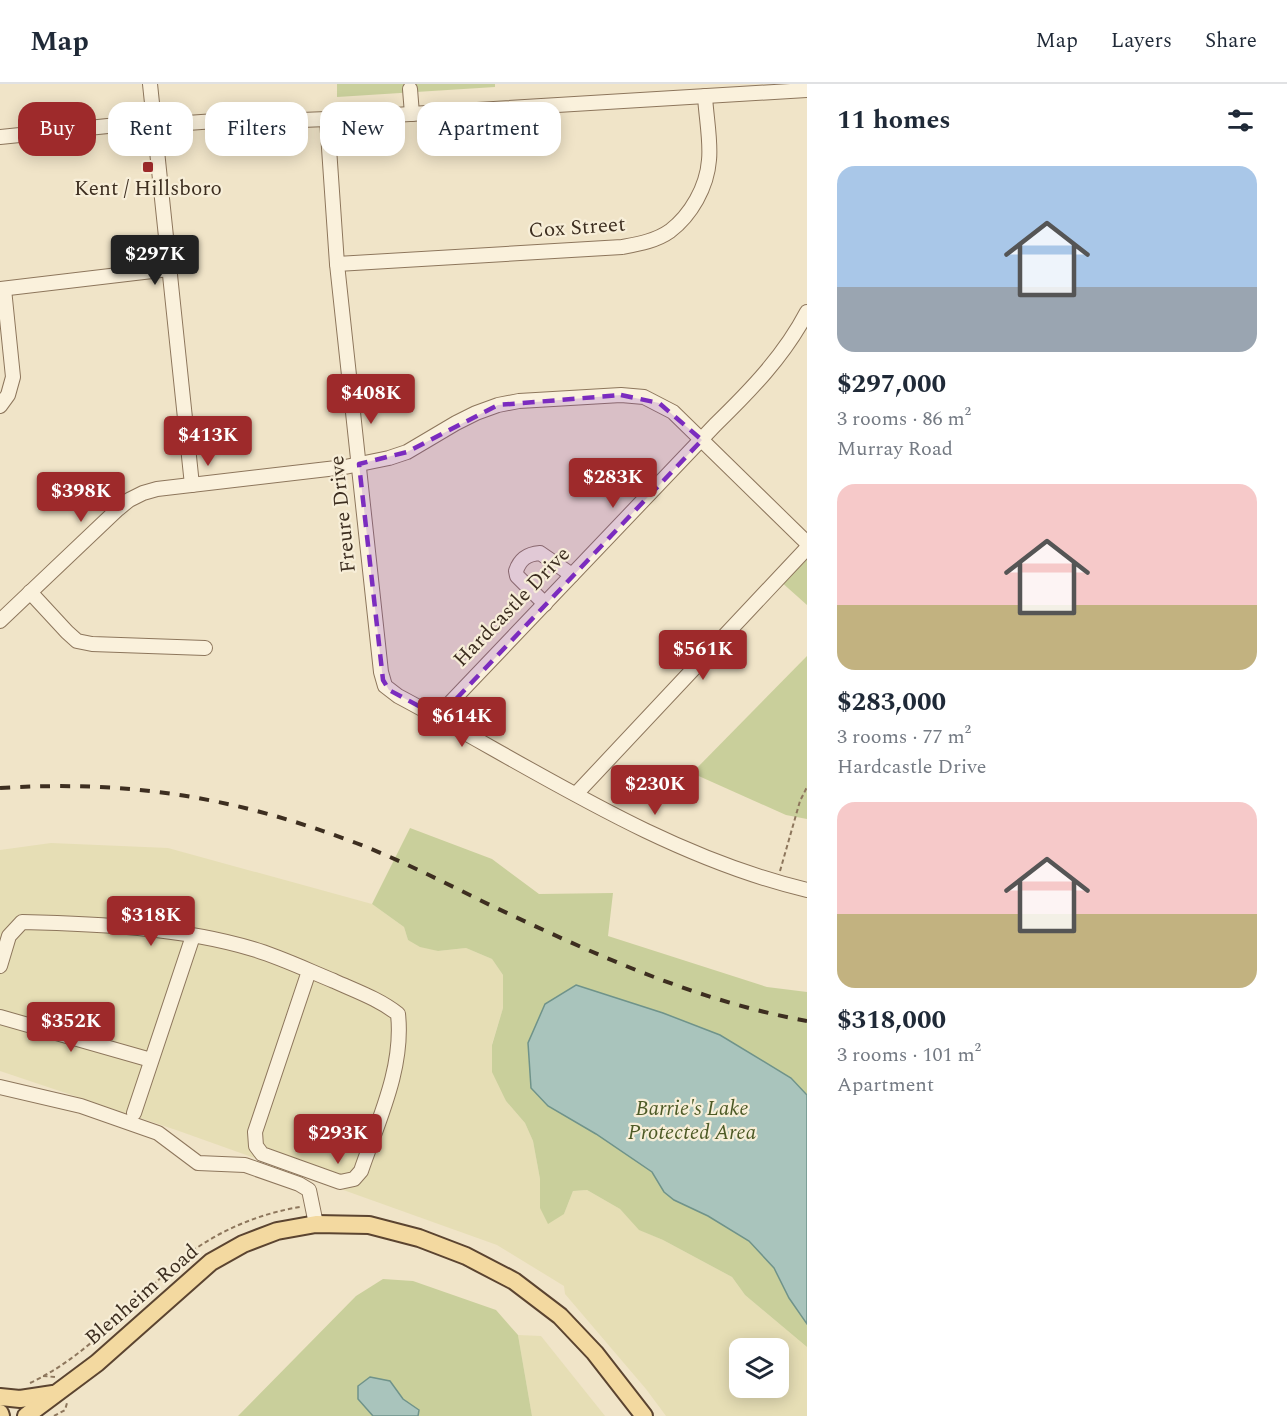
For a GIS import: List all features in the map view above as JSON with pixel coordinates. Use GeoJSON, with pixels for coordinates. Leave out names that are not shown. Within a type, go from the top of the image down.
{"type":"FeatureCollection","features":[{"type":"Feature","properties":{"kind":"main road","name":"Blenheim Road"},"geometry":{"type":"LineString","coordinates":[[0,1397],[20,1399],[54,1394],[97,1363],[211,1262],[243,1244],[277,1231],[316,1224],[369,1225],[418,1238],[466,1256],[514,1281],[560,1316],[595,1353],[644,1416]]}},
{"type":"Feature","properties":{"kind":"main road","name":"Blenheim Road"},"geometry":{"type":"LineString","coordinates":[[26,1416],[51,1400],[54,1394]]}},
{"type":"Feature","properties":{"kind":"street"},"geometry":{"type":"LineString","coordinates":[[150,84],[152,102]]}},
{"type":"Feature","properties":{"kind":"street"},"geometry":{"type":"LineString","coordinates":[[410,89],[412,114]]}},
{"type":"Feature","properties":{"kind":"street"},"geometry":{"type":"LineString","coordinates":[[405,114],[807,90]]}},
{"type":"Feature","properties":{"kind":"street","name":"Cox Street"},"geometry":{"type":"LineString","coordinates":[[337,264],[622,247],[654,239],[669,231],[684,216],[700,194],[707,176],[710,158],[705,96]]}},
{"type":"Feature","properties":{"kind":"street"},"geometry":{"type":"LineString","coordinates":[[193,121],[320,119]]}},
{"type":"Feature","properties":{"kind":"street"},"geometry":{"type":"LineString","coordinates":[[0,137],[108,126]]}},
{"type":"Feature","properties":{"kind":"street"},"geometry":{"type":"LineString","coordinates":[[157,156],[192,485]]}},
{"type":"Feature","properties":{"kind":"street","name":"Freure Drive"},"geometry":{"type":"LineString","coordinates":[[330,156],[337,264],[383,680],[388,690],[576,794],[643,828],[712,859],[807,890]]}},
{"type":"Feature","properties":{"kind":"street"},"geometry":{"type":"LineString","coordinates":[[0,406],[8,395],[13,377],[2,289],[169,269]]}},
{"type":"Feature","properties":{"kind":"street","name":"Hardcastle Drive"},"geometry":{"type":"LineString","coordinates":[[439,717],[749,392],[783,351],[807,312]]}},
{"type":"Feature","properties":{"kind":"street"},"geometry":{"type":"LineString","coordinates":[[0,621],[129,500],[143,493],[157,489],[359,464],[389,458],[407,452],[476,413],[519,401],[621,395],[644,397],[673,412],[807,543]]}},
{"type":"Feature","properties":{"kind":"street"},"geometry":{"type":"LineString","coordinates":[[576,794],[807,548]]}},
{"type":"Feature","properties":{"kind":"street"},"geometry":{"type":"LineString","coordinates":[[545,604],[517,576],[516,571],[521,560],[530,554],[540,553],[572,575]]}},
{"type":"Feature","properties":{"kind":"street"},"geometry":{"type":"LineString","coordinates":[[30,592],[77,641],[92,644],[205,648]]}},
{"type":"Feature","properties":{"kind":"street"},"geometry":{"type":"LineString","coordinates":[[0,963],[9,936],[22,922],[96,924],[193,936],[253,949],[309,970],[384,1003],[398,1014],[397,1055],[392,1083],[361,1171],[354,1179],[340,1182],[262,1154],[256,1146],[255,1132],[309,970]]}},
{"type":"Feature","properties":{"kind":"street"},"geometry":{"type":"LineString","coordinates":[[134,1113],[193,936]]}},
{"type":"Feature","properties":{"kind":"street"},"geometry":{"type":"LineString","coordinates":[[0,1017],[152,1060]]}},
{"type":"Feature","properties":{"kind":"street"},"geometry":{"type":"LineString","coordinates":[[0,1087],[81,1106],[158,1133],[198,1163],[245,1165],[299,1184],[309,1190],[316,1224]]}},
{"type":"Feature","properties":{"kind":"path"},"geometry":{"type":"LineString","coordinates":[[777,882],[800,801],[807,787]]}},
{"type":"Feature","properties":{"kind":"path"},"geometry":{"type":"LineString","coordinates":[[21,1385],[43,1376],[86,1347],[177,1263],[217,1235],[261,1216],[312,1205]]}},
{"type":"Feature","properties":{"kind":"path"},"geometry":{"type":"LineString","coordinates":[[54,1416],[65,1410]]}},
{"type":"Feature","properties":{"kind":"highlighted area"},"geometry":{"type":"Polygon","coordinates":[[[621,395],[659,403],[702,440],[439,717],[389,690],[383,680],[359,464],[407,452],[498,405],[621,395]]]}},
{"type":"Feature","properties":{"kind":"shaded area"},"geometry":{"type":"Polygon","coordinates":[[[51,843],[168,848],[372,904],[404,927],[408,940],[438,951],[466,948],[492,959],[503,975],[503,1008],[492,1044],[506,1101],[525,1123],[533,1141],[540,1179],[540,1208],[564,1214],[573,1191],[587,1190],[620,1209],[640,1230],[732,1277],[745,1295],[807,1347],[807,1416],[666,1416],[646,1389],[565,1294],[564,1286],[497,1245],[179,1131],[0,1071],[0,850],[51,843]]]}},
{"type":"Feature","properties":{"kind":"shaded area"},"geometry":{"type":"Polygon","coordinates":[[[518,1335],[541,1336],[605,1416],[532,1416],[518,1335]]]}},
{"type":"Feature","properties":{"kind":"green space"},"geometry":{"type":"Polygon","coordinates":[[[337,84],[495,84],[495,87],[337,97],[337,84]]]}},
{"type":"Feature","properties":{"kind":"green space"},"geometry":{"type":"Polygon","coordinates":[[[807,552],[807,605],[779,580],[807,552]]]}},
{"type":"Feature","properties":{"kind":"green space"},"geometry":{"type":"Polygon","coordinates":[[[807,656],[807,819],[786,815],[692,773],[807,656]]]}},
{"type":"Feature","properties":{"kind":"green space","name":"Barrie's Lake Protected Area"},"geometry":{"type":"Polygon","coordinates":[[[410,828],[492,859],[539,894],[613,893],[608,936],[767,987],[807,992],[807,1347],[745,1295],[732,1277],[663,1240],[639,1230],[620,1209],[587,1190],[573,1191],[564,1214],[548,1224],[540,1208],[540,1179],[533,1141],[525,1123],[506,1101],[492,1072],[492,1045],[503,1008],[503,975],[492,959],[466,948],[438,951],[420,947],[408,940],[404,927],[372,904],[410,828]]]}},
{"type":"Feature","properties":{"kind":"green space"},"geometry":{"type":"Polygon","coordinates":[[[383,1279],[413,1281],[496,1310],[518,1335],[532,1416],[418,1416],[419,1410],[403,1399],[390,1381],[358,1386],[358,1398],[373,1416],[238,1416],[356,1296],[383,1279]]]}},
{"type":"Feature","properties":{"kind":"water","name":"Barrie's Lake Protected Area"},"geometry":{"type":"Polygon","coordinates":[[[576,985],[663,1013],[720,1035],[791,1078],[807,1095],[807,1324],[789,1298],[774,1268],[749,1241],[708,1216],[674,1200],[664,1192],[652,1172],[596,1134],[548,1106],[531,1088],[528,1043],[545,1004],[576,985]]]}},
{"type":"Feature","properties":{"kind":"water"},"geometry":{"type":"Polygon","coordinates":[[[370,1377],[390,1381],[403,1399],[419,1410],[418,1416],[373,1416],[358,1399],[358,1386],[370,1377]]]}},
{"type":"Feature","properties":{"kind":"railway"},"geometry":{"type":"LineString","coordinates":[[0,788],[48,786],[138,790],[181,795],[268,814],[373,850],[646,974],[725,1001],[807,1021]]}},
{"type":"Feature","properties":{"kind":"place","name":"Kent / Hillsboro"},"geometry":{"type":"Point","coordinates":[148,167]}}]}
